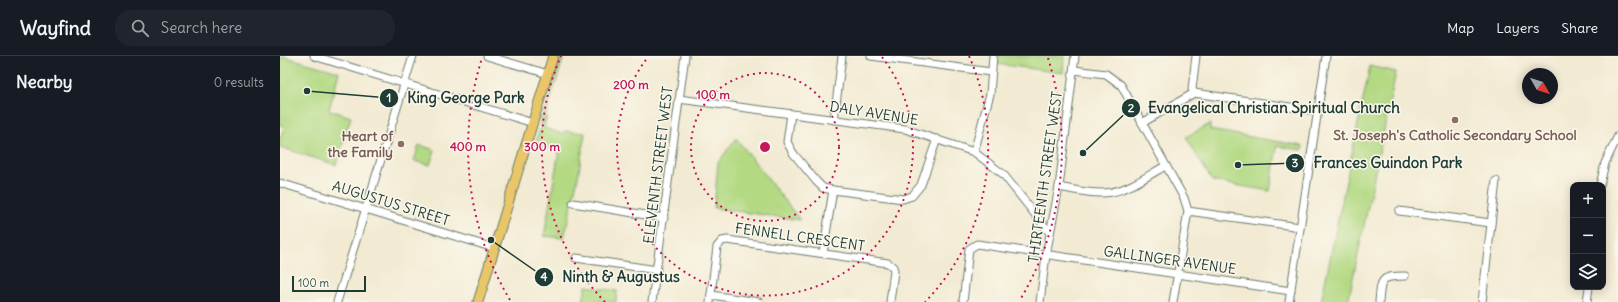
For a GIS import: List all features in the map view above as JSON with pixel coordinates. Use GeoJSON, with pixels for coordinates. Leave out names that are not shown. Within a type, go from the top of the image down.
{"type":"FeatureCollection","features":[{"type":"Feature","properties":{"kind":"main road"},"geometry":{"type":"LineString","coordinates":[[478,302],[553,56]]}},
{"type":"Feature","properties":{"kind":"street"},"geometry":{"type":"LineString","coordinates":[[314,56],[533,123]]}},
{"type":"Feature","properties":{"kind":"street"},"geometry":{"type":"LineString","coordinates":[[337,302],[413,56]]}},
{"type":"Feature","properties":{"kind":"street"},"geometry":{"type":"LineString","coordinates":[[487,56],[548,74]]}},
{"type":"Feature","properties":{"kind":"street","name":"ELEVENTH STREET WEST"},"geometry":{"type":"LineString","coordinates":[[652,302],[685,56]]}},
{"type":"Feature","properties":{"kind":"street"},"geometry":{"type":"LineString","coordinates":[[834,120],[842,56]]}},
{"type":"Feature","properties":{"kind":"street"},"geometry":{"type":"LineString","coordinates":[[871,56],[991,72]]}},
{"type":"Feature","properties":{"kind":"street"},"geometry":{"type":"LineString","coordinates":[[974,152],[990,94],[993,56]]}},
{"type":"Feature","properties":{"kind":"street","name":"THIRTEENTH STREET WEST"},"geometry":{"type":"LineString","coordinates":[[1040,302],[1046,255],[1058,187],[1075,56]]}},
{"type":"Feature","properties":{"kind":"street"},"geometry":{"type":"LineString","coordinates":[[1194,93],[1192,89],[1196,56]]}},
{"type":"Feature","properties":{"kind":"street"},"geometry":{"type":"LineString","coordinates":[[1289,302],[1326,56]]}},
{"type":"Feature","properties":{"kind":"street"},"geometry":{"type":"LineString","coordinates":[[1074,70],[1106,74],[1121,85],[1184,198],[1188,211],[1173,302]]}},
{"type":"Feature","properties":{"kind":"street"},"geometry":{"type":"LineString","coordinates":[[1142,123],[1194,93],[1317,111]]}},
{"type":"Feature","properties":{"kind":"street","name":"DALY AVENUE"},"geometry":{"type":"LineString","coordinates":[[679,99],[905,129],[974,152],[1003,174],[1050,233]]}},
{"type":"Feature","properties":{"kind":"street"},"geometry":{"type":"LineString","coordinates":[[791,114],[787,142],[793,153],[816,181],[823,188],[832,190],[903,199],[912,196],[921,185],[937,139]]}},
{"type":"Feature","properties":{"kind":"street"},"geometry":{"type":"LineString","coordinates":[[1601,182],[1605,163],[1618,136]]}},
{"type":"Feature","properties":{"kind":"street"},"geometry":{"type":"LineString","coordinates":[[1058,187],[1101,193],[1112,192],[1133,185],[1166,166]]}},
{"type":"Feature","properties":{"kind":"street"},"geometry":{"type":"LineString","coordinates":[[1482,302],[1496,182]]}},
{"type":"Feature","properties":{"kind":"street","name":"AUGUSTUS STREET"},"geometry":{"type":"LineString","coordinates":[[280,183],[494,248]]}},
{"type":"Feature","properties":{"kind":"street"},"geometry":{"type":"LineString","coordinates":[[823,253],[832,190]]}},
{"type":"Feature","properties":{"kind":"street"},"geometry":{"type":"LineString","coordinates":[[573,203],[664,218]]}},
{"type":"Feature","properties":{"kind":"street"},"geometry":{"type":"LineString","coordinates":[[1188,211],[1300,227]]}},
{"type":"Feature","properties":{"kind":"street"},"geometry":{"type":"LineString","coordinates":[[1399,211],[1491,223]]}},
{"type":"Feature","properties":{"kind":"street","name":"FENNELL CRESCENT"},"geometry":{"type":"LineString","coordinates":[[759,302],[711,298],[717,247],[722,242],[727,240],[891,264],[894,271],[890,302]]}},
{"type":"Feature","properties":{"kind":"street","name":"GALLINGER AVENUE"},"geometry":{"type":"LineString","coordinates":[[963,302],[969,249],[977,244],[1291,291]]}},
{"type":"Feature","properties":{"kind":"street"},"geometry":{"type":"LineString","coordinates":[[576,258],[657,270]]}},
{"type":"Feature","properties":{"kind":"street"},"geometry":{"type":"LineString","coordinates":[[1379,302],[1381,283],[1384,278],[1390,276],[1405,276]]}},
{"type":"Feature","properties":{"kind":"street"},"geometry":{"type":"LineString","coordinates":[[1587,302],[1589,290]]}},
{"type":"Feature","properties":{"kind":"green space"},"geometry":{"type":"Polygon","coordinates":[[[282,56],[339,72],[329,110],[351,117],[336,165],[280,147],[280,139],[284,127],[280,125],[280,63],[282,56]]]}},
{"type":"Feature","properties":{"kind":"green space"},"geometry":{"type":"Polygon","coordinates":[[[561,56],[564,56],[545,118],[539,125],[561,56]]]}},
{"type":"Feature","properties":{"kind":"green space"},"geometry":{"type":"Polygon","coordinates":[[[998,56],[1064,56],[1063,73],[997,64],[998,56]]]}},
{"type":"Feature","properties":{"kind":"green space"},"geometry":{"type":"Polygon","coordinates":[[[1370,66],[1396,72],[1348,302],[1321,302],[1370,66]]]}},
{"type":"Feature","properties":{"kind":"green space"},"geometry":{"type":"Polygon","coordinates":[[[547,117],[544,128],[563,134],[564,131],[585,133],[578,177],[564,238],[544,236],[559,151],[535,144],[541,125],[547,117]]]}},
{"type":"Feature","properties":{"kind":"green space"},"geometry":{"type":"Polygon","coordinates":[[[1210,124],[1210,130],[1303,146],[1302,150],[1277,146],[1270,191],[1212,181],[1186,137],[1210,124]]]}},
{"type":"Feature","properties":{"kind":"green space"},"geometry":{"type":"Polygon","coordinates":[[[736,138],[800,220],[714,208],[718,163],[736,138]]]}},
{"type":"Feature","properties":{"kind":"green space"},"geometry":{"type":"Polygon","coordinates":[[[419,145],[435,150],[430,165],[414,161],[419,145]]]}},
{"type":"Feature","properties":{"kind":"green space"},"geometry":{"type":"Polygon","coordinates":[[[586,286],[617,291],[616,302],[583,302],[586,286]]]}},
{"type":"Feature","properties":{"kind":"place","name":"King George Park"},"geometry":{"type":"Point","coordinates":[307,91]}},
{"type":"Feature","properties":{"kind":"place","name":"St. Joseph's Catholic Secondary School"},"geometry":{"type":"Point","coordinates":[1455,120]}},
{"type":"Feature","properties":{"kind":"place","name":"Heart of the Family"},"geometry":{"type":"Point","coordinates":[401,144]}},
{"type":"Feature","properties":{"kind":"place","name":"Evangelical Christian Spiritual Church"},"geometry":{"type":"Point","coordinates":[1083,153]}},
{"type":"Feature","properties":{"kind":"place","name":"Frances Guindon Park"},"geometry":{"type":"Point","coordinates":[1238,165]}},
{"type":"Feature","properties":{"kind":"place","name":"Ninth & Augustus"},"geometry":{"type":"Point","coordinates":[491,240]}}]}
